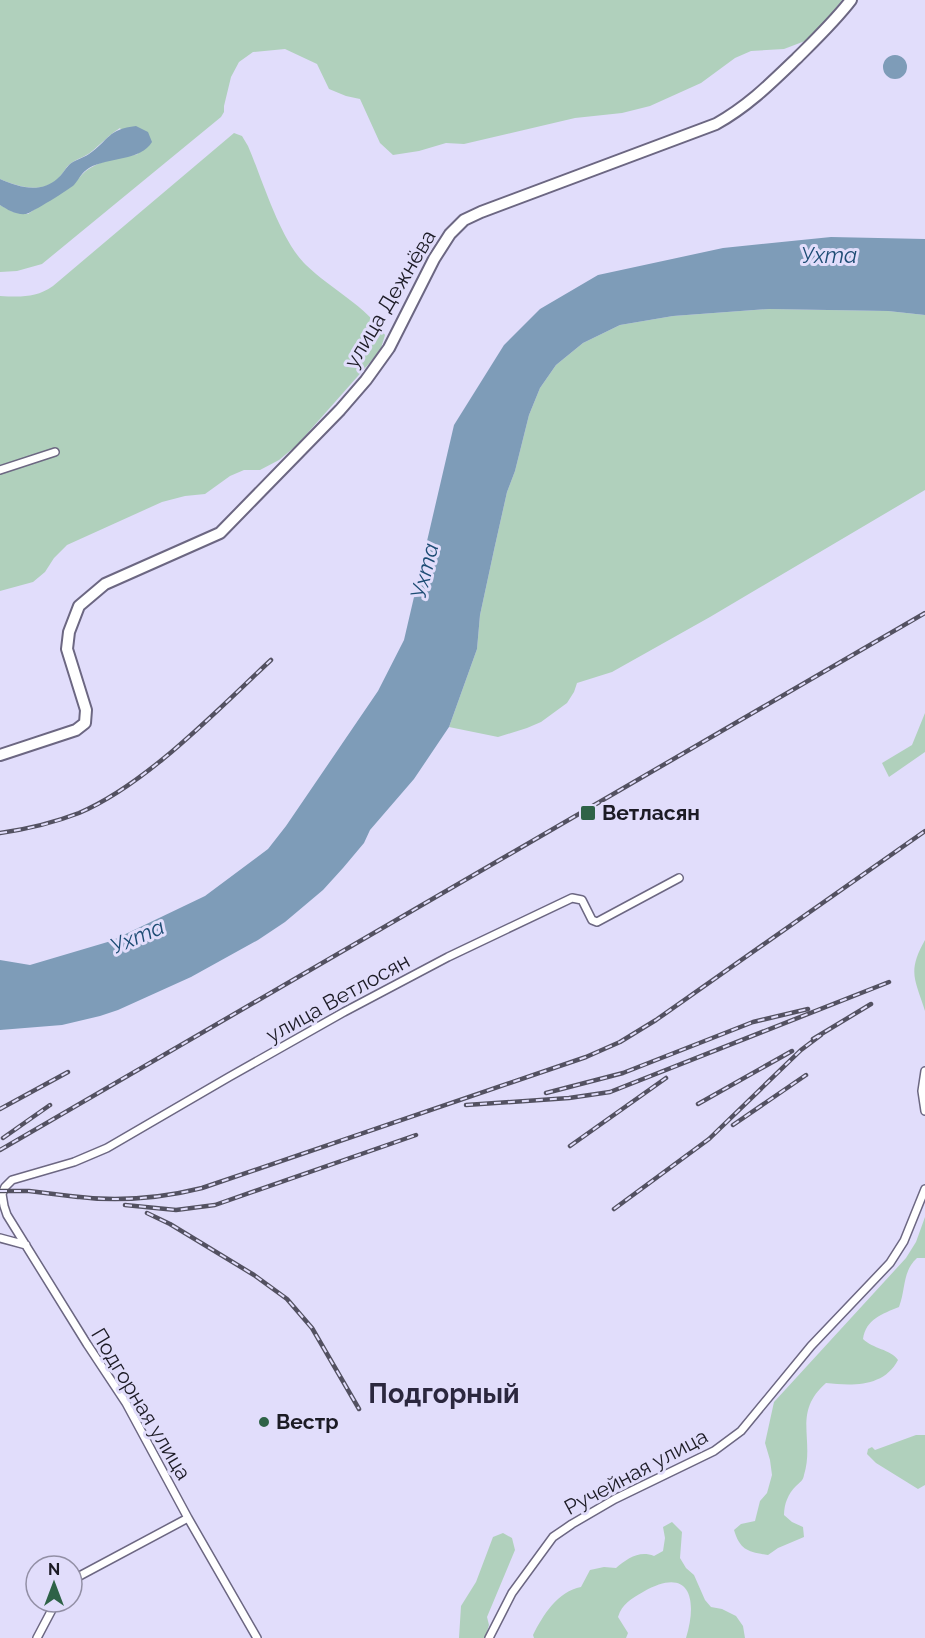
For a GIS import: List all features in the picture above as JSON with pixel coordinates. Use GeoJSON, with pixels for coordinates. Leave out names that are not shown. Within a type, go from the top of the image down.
{"type":"FeatureCollection","features":[{"type":"Feature","properties":{"kind":"street","name":"улица Дежнёва"},"geometry":{"type":"LineString","coordinates":[[0,755],[76,730],[85,723],[86,710],[67,649],[69,632],[79,606],[105,584],[220,533],[253,501],[340,410],[378,365],[434,260],[457,226],[481,212],[717,124],[751,102],[829,26],[851,0]]}},
{"type":"Feature","properties":{"kind":"street"},"geometry":{"type":"LineString","coordinates":[[0,470],[55,452]]}},
{"type":"Feature","properties":{"kind":"street","name":"улица Ветлосян"},"geometry":{"type":"LineString","coordinates":[[5,1187],[16,1179],[74,1162],[117,1143],[344,1012],[448,957],[572,898],[582,900],[592,920],[597,922],[679,878]]}},
{"type":"Feature","properties":{"kind":"street"},"geometry":{"type":"LineString","coordinates":[[925,1071],[922,1091],[925,1111]]}},
{"type":"Feature","properties":{"kind":"street","name":"Подгорная улица"},"geometry":{"type":"LineString","coordinates":[[5,1187],[2,1198],[5,1210],[126,1403],[258,1638]]}},
{"type":"Feature","properties":{"kind":"street","name":"Ручейная улица"},"geometry":{"type":"LineString","coordinates":[[489,1638],[512,1593],[553,1537],[615,1499],[696,1460],[741,1431],[811,1346],[890,1263],[903,1241],[925,1189]]}},
{"type":"Feature","properties":{"kind":"street"},"geometry":{"type":"LineString","coordinates":[[0,1238],[26,1245]]}},
{"type":"Feature","properties":{"kind":"street"},"geometry":{"type":"LineString","coordinates":[[84,1574],[189,1518]]}},
{"type":"Feature","properties":{"kind":"street"},"geometry":{"type":"LineString","coordinates":[[37,1638],[50,1614]]}},
{"type":"Feature","properties":{"kind":"green space"},"geometry":{"type":"Polygon","coordinates":[[[0,0],[842,0],[824,23],[805,41],[784,49],[751,51],[735,58],[701,83],[650,106],[622,113],[575,118],[464,144],[446,143],[419,151],[393,155],[380,143],[360,99],[329,89],[317,64],[285,49],[253,52],[239,62],[231,77],[221,117],[42,264],[17,271],[0,272],[0,205],[13,212],[28,214],[92,167],[106,161],[138,154],[120,128],[89,154],[70,164],[52,184],[30,188],[0,179],[0,0]]]}},
{"type":"Feature","properties":{"kind":"green space"},"geometry":{"type":"Polygon","coordinates":[[[234,133],[242,136],[248,146],[288,241],[306,265],[377,324],[385,335],[381,348],[297,445],[279,460],[260,470],[244,470],[230,476],[205,494],[162,502],[67,545],[54,558],[45,572],[33,582],[0,591],[0,296],[34,295],[53,286],[234,133]]]}},
{"type":"Feature","properties":{"kind":"green space"},"geometry":{"type":"Polygon","coordinates":[[[769,309],[888,311],[925,315],[925,490],[612,672],[577,683],[567,703],[541,722],[498,737],[449,727],[477,649],[480,615],[494,550],[507,492],[515,471],[529,415],[540,388],[556,365],[583,343],[620,325],[673,316],[769,309]]]}},
{"type":"Feature","properties":{"kind":"green space"},"geometry":{"type":"Polygon","coordinates":[[[925,713],[925,752],[889,777],[882,763],[912,745],[925,713]]]}},
{"type":"Feature","properties":{"kind":"green space"},"geometry":{"type":"Polygon","coordinates":[[[925,940],[925,1011],[914,976],[914,968],[925,940]]]}},
{"type":"Feature","properties":{"kind":"green space"},"geometry":{"type":"Polygon","coordinates":[[[925,1217],[925,1258],[917,1258],[912,1263],[899,1307],[871,1322],[863,1339],[891,1353],[898,1360],[885,1375],[867,1383],[826,1383],[810,1405],[806,1427],[807,1462],[804,1477],[789,1496],[784,1515],[803,1527],[804,1537],[768,1555],[746,1549],[739,1542],[734,1530],[741,1524],[755,1521],[760,1501],[767,1493],[772,1475],[765,1443],[774,1402],[906,1258],[916,1242],[925,1217]]]}},
{"type":"Feature","properties":{"kind":"green space"},"geometry":{"type":"Polygon","coordinates":[[[916,1435],[925,1435],[925,1485],[918,1489],[876,1463],[867,1454],[868,1449],[872,1447],[875,1450],[916,1435]]]}},
{"type":"Feature","properties":{"kind":"green space"},"geometry":{"type":"Polygon","coordinates":[[[672,1522],[682,1532],[680,1558],[694,1575],[705,1600],[711,1607],[722,1609],[736,1616],[743,1626],[745,1638],[686,1638],[690,1624],[690,1599],[687,1590],[680,1584],[671,1582],[643,1592],[625,1605],[618,1617],[628,1633],[626,1638],[534,1638],[537,1627],[552,1605],[565,1593],[581,1587],[590,1570],[604,1567],[616,1568],[634,1556],[649,1554],[654,1556],[663,1551],[665,1538],[663,1527],[672,1522]]]}},
{"type":"Feature","properties":{"kind":"green space"},"geometry":{"type":"Polygon","coordinates":[[[503,1533],[512,1538],[515,1550],[487,1617],[489,1625],[485,1638],[459,1638],[461,1606],[476,1582],[493,1537],[503,1533]]]}},
{"type":"Feature","properties":{"kind":"water"},"geometry":{"type":"Polygon","coordinates":[[[895,55],[903,59],[907,67],[903,75],[895,79],[887,75],[883,67],[887,59],[895,55]]]}},
{"type":"Feature","properties":{"kind":"water"},"geometry":{"type":"Polygon","coordinates":[[[136,126],[148,132],[152,142],[140,153],[89,168],[74,185],[26,214],[15,213],[0,205],[0,179],[29,188],[50,184],[71,163],[89,154],[114,132],[136,126]]]}},
{"type":"Feature","properties":{"kind":"water","name":"Ухта"},"geometry":{"type":"Polygon","coordinates":[[[831,237],[925,239],[925,315],[888,311],[769,309],[673,316],[620,325],[583,343],[556,365],[540,388],[529,415],[515,471],[507,492],[494,550],[480,615],[477,649],[449,727],[414,779],[370,830],[364,843],[343,868],[323,890],[285,922],[258,940],[191,977],[100,1016],[62,1025],[0,1030],[0,960],[30,965],[111,941],[205,896],[268,849],[286,826],[378,691],[404,640],[454,425],[504,345],[540,309],[598,275],[723,248],[831,237]]]}},
{"type":"Feature","properties":{"kind":"railway"},"geometry":{"type":"LineString","coordinates":[[0,1150],[925,613]]}},
{"type":"Feature","properties":{"kind":"railway"},"geometry":{"type":"LineString","coordinates":[[0,833],[60,820],[105,800],[130,784],[180,744],[271,660]]}},
{"type":"Feature","properties":{"kind":"railway"},"geometry":{"type":"LineString","coordinates":[[70,1196],[103,1199],[136,1198],[169,1195],[202,1188],[586,1057],[620,1042],[656,1020],[925,831]]}},
{"type":"Feature","properties":{"kind":"railway"},"geometry":{"type":"LineString","coordinates":[[466,1105],[569,1098],[610,1092],[889,982]]}},
{"type":"Feature","properties":{"kind":"railway"},"geometry":{"type":"LineString","coordinates":[[813,1039],[871,1004]]}},
{"type":"Feature","properties":{"kind":"railway"},"geometry":{"type":"LineString","coordinates":[[546,1093],[623,1073],[753,1022],[808,1009]]}},
{"type":"Feature","properties":{"kind":"railway"},"geometry":{"type":"LineString","coordinates":[[614,1209],[709,1139],[801,1050],[821,1035]]}},
{"type":"Feature","properties":{"kind":"railway"},"geometry":{"type":"LineString","coordinates":[[698,1104],[792,1051]]}},
{"type":"Feature","properties":{"kind":"railway"},"geometry":{"type":"LineString","coordinates":[[0,1109],[68,1072]]}},
{"type":"Feature","properties":{"kind":"railway"},"geometry":{"type":"LineString","coordinates":[[733,1125],[806,1075]]}},
{"type":"Feature","properties":{"kind":"railway"},"geometry":{"type":"LineString","coordinates":[[570,1146],[666,1078]]}},
{"type":"Feature","properties":{"kind":"railway"},"geometry":{"type":"LineString","coordinates":[[3,1138],[50,1105]]}},
{"type":"Feature","properties":{"kind":"railway"},"geometry":{"type":"LineString","coordinates":[[125,1205],[176,1210],[215,1205],[416,1135]]}},
{"type":"Feature","properties":{"kind":"railway"},"geometry":{"type":"LineString","coordinates":[[0,1191],[29,1191],[78,1197]]}},
{"type":"Feature","properties":{"kind":"railway"},"geometry":{"type":"LineString","coordinates":[[147,1213],[170,1224],[254,1275],[287,1299],[312,1328],[359,1409]]}},
{"type":"Feature","properties":{"kind":"place","name":"Ветласян"},"geometry":{"type":"Point","coordinates":[588,813]}},
{"type":"Feature","properties":{"kind":"place","name":"Вестр"},"geometry":{"type":"Point","coordinates":[264,1422]}},
{"type":"Feature","properties":{"kind":"district","name":"Подгорный"},"geometry":{"type":"Point","coordinates":[444,1394]}}]}
